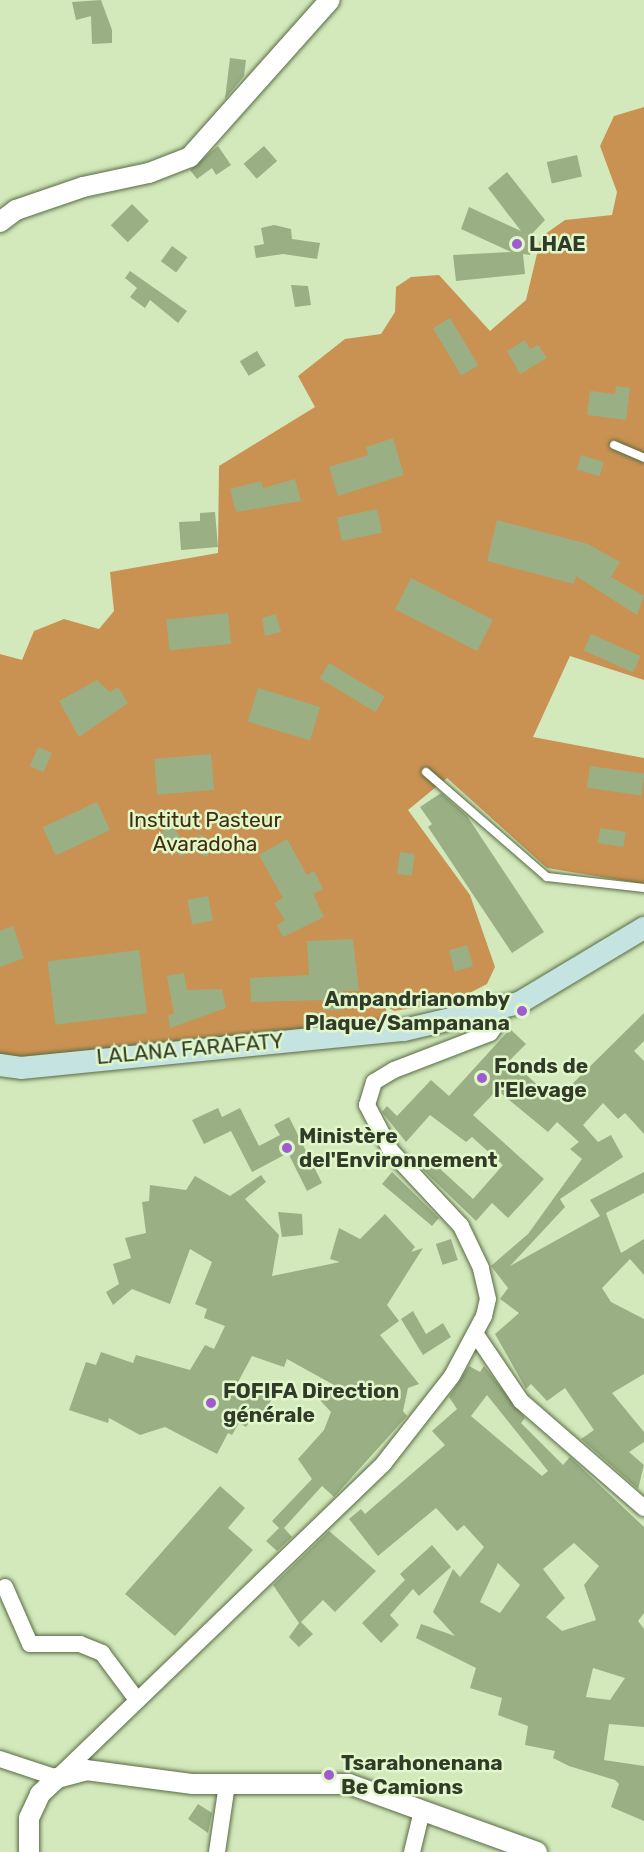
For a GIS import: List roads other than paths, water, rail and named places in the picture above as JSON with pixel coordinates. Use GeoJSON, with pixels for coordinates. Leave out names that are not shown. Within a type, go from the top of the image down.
{"type":"FeatureCollection","features":[{"type":"Feature","properties":{"kind":"main road","name":"LALANA FARAFATY"},"geometry":{"type":"LineString","coordinates":[[0,1065],[21,1068],[404,1030],[495,1009],[549,989],[644,928]]}},
{"type":"Feature","properties":{"kind":"street"},"geometry":{"type":"LineString","coordinates":[[0,222],[16,210],[72,190],[150,173],[190,157],[330,0]]}},
{"type":"Feature","properties":{"kind":"street"},"geometry":{"type":"LineString","coordinates":[[29,1852],[33,1806],[57,1778],[391,1455],[425,1417],[477,1336],[488,1299],[474,1247],[392,1151],[367,1105],[374,1082],[393,1070],[490,1033],[499,1021],[495,1009]]}},
{"type":"Feature","properties":{"kind":"street"},"geometry":{"type":"LineString","coordinates":[[477,1336],[521,1401],[644,1508]]}},
{"type":"Feature","properties":{"kind":"street"},"geometry":{"type":"LineString","coordinates":[[5,1587],[30,1644],[80,1644],[102,1653],[137,1700]]}},
{"type":"Feature","properties":{"kind":"street"},"geometry":{"type":"LineString","coordinates":[[0,1759],[57,1778],[86,1770],[227,1784],[349,1785],[537,1852]]}},
{"type":"Feature","properties":{"kind":"street"},"geometry":{"type":"LineString","coordinates":[[217,1852],[227,1784]]}},
{"type":"Feature","properties":{"kind":"street"},"geometry":{"type":"LineString","coordinates":[[412,1852],[422,1811]]}},
{"type":"Feature","properties":{"kind":"lane"},"geometry":{"type":"LineString","coordinates":[[614,445],[644,458]]}},
{"type":"Feature","properties":{"kind":"lane"},"geometry":{"type":"LineString","coordinates":[[426,772],[547,878],[644,888]]}},
{"type":"Feature","properties":{"kind":"place","name":"LHAE"},"geometry":{"type":"Point","coordinates":[517,244]}},
{"type":"Feature","properties":{"kind":"place","name":"Ampandrianomby Plaque/Sampanana"},"geometry":{"type":"Point","coordinates":[522,1011]}},
{"type":"Feature","properties":{"kind":"place","name":"Fonds de l'Elevage"},"geometry":{"type":"Point","coordinates":[482,1078]}},
{"type":"Feature","properties":{"kind":"place","name":"Ministère del'Environnement"},"geometry":{"type":"Point","coordinates":[287,1148]}},
{"type":"Feature","properties":{"kind":"place","name":"FOFIFA Direction générale"},"geometry":{"type":"Point","coordinates":[211,1403]}},
{"type":"Feature","properties":{"kind":"place","name":"Tsarahonenana Be Camions"},"geometry":{"type":"Point","coordinates":[329,1775]}},
{"type":"Feature","properties":{"kind":"park label","name":"Institut Pasteur Avaradoha"},"geometry":{"type":"Point","coordinates":[205,832]}}]}
